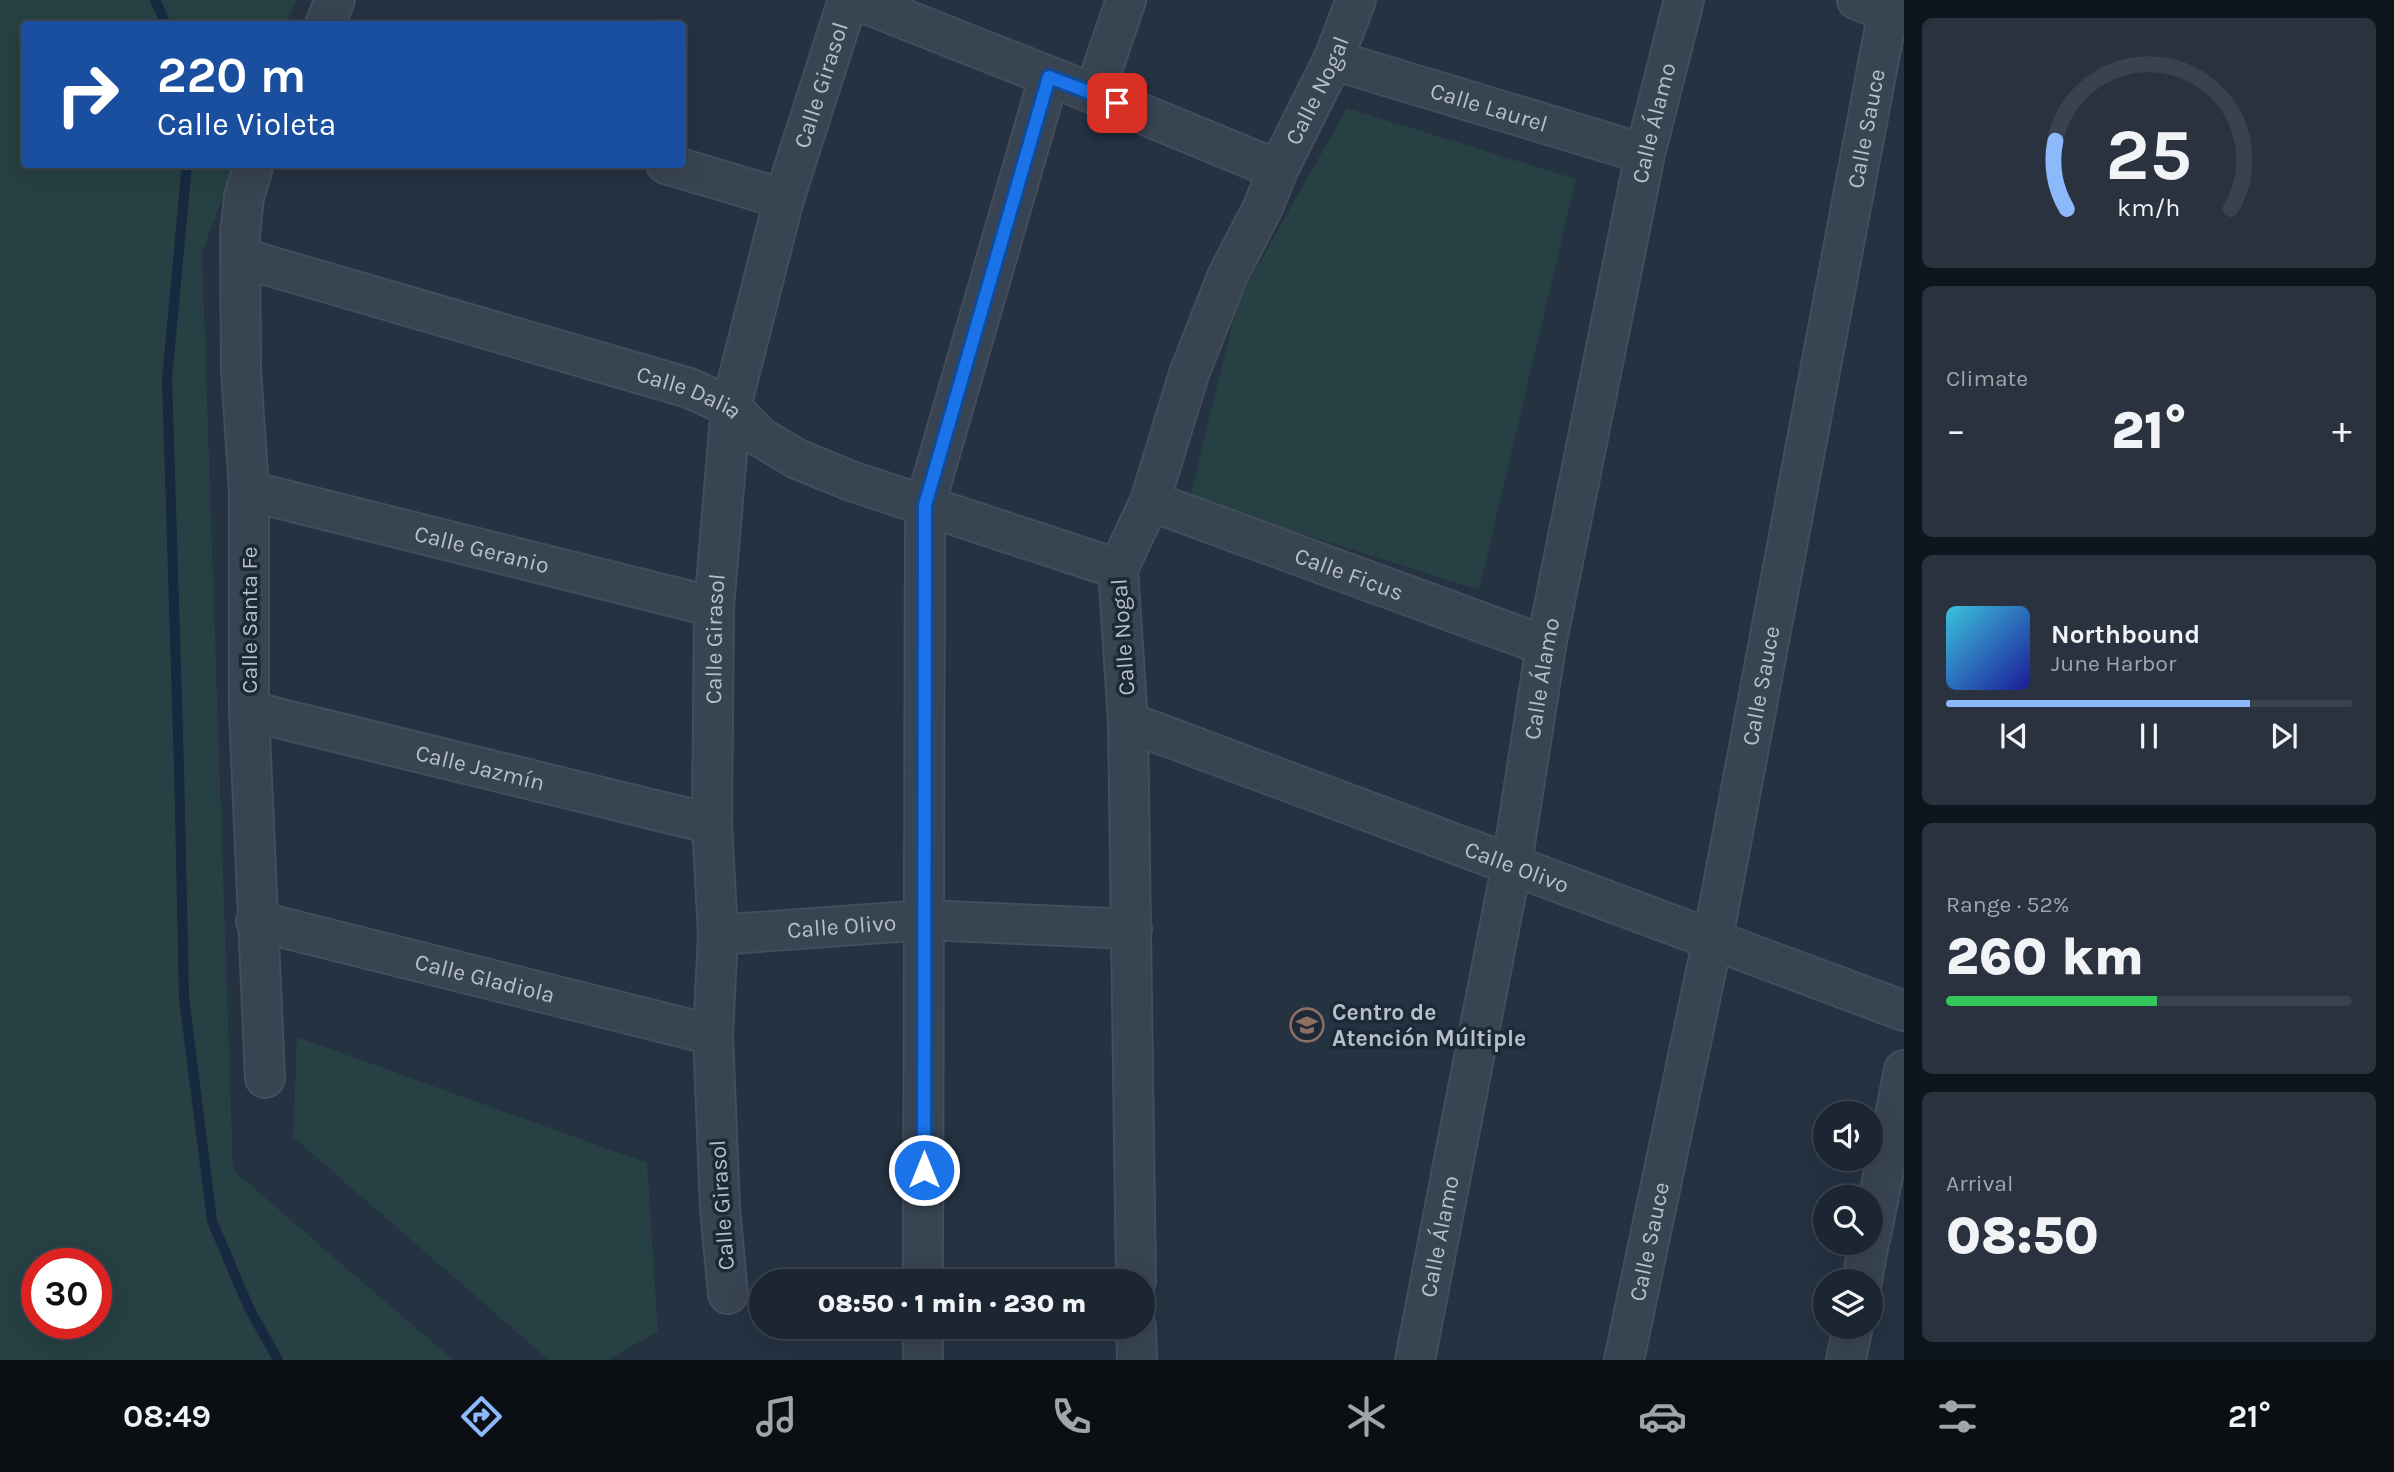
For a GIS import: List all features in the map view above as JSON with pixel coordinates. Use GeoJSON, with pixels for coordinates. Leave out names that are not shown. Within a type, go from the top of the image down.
{"type":"FeatureCollection","features":[{"type":"Feature","properties":{"kind":"street"},"geometry":{"type":"LineString","coordinates":[[326,21],[335,0]]}},
{"type":"Feature","properties":{"kind":"street","name":"Calle Girasol"},"geometry":{"type":"LineString","coordinates":[[728,1294],[720,1208],[713,1035],[718,935],[712,824],[714,607],[731,407],[784,199],[848,0]]}},
{"type":"Feature","properties":{"kind":"street"},"geometry":{"type":"LineString","coordinates":[[856,0],[895,6],[1049,77],[1278,170]]}},
{"type":"Feature","properties":{"kind":"street"},"geometry":{"type":"LineString","coordinates":[[1094,94],[1126,0]]}},
{"type":"Feature","properties":{"kind":"street","name":"Calle Nogal"},"geometry":{"type":"LineString","coordinates":[[1136,1269],[1128,722],[1118,569],[1150,501],[1189,374],[1227,277],[1333,60],[1356,0]]}},
{"type":"Feature","properties":{"kind":"street","name":"Calle Álamo"},"geometry":{"type":"LineString","coordinates":[[1415,1360],[1512,863],[1546,646],[1645,155],[1684,0]]}},
{"type":"Feature","properties":{"kind":"street","name":"Calle Sauce"},"geometry":{"type":"LineString","coordinates":[[1624,1360],[1713,938],[1883,10]]}},
{"type":"Feature","properties":{"kind":"street","name":"Calle Laurel"},"geometry":{"type":"LineString","coordinates":[[1333,60],[1645,155]]}},
{"type":"Feature","properties":{"kind":"street"},"geometry":{"type":"LineString","coordinates":[[923,1269],[925,505],[1049,77]]}},
{"type":"Feature","properties":{"kind":"street","name":"Calle Santa Fe"},"geometry":{"type":"LineString","coordinates":[[253,168],[244,197],[240,234],[241,370],[248,491],[249,711],[256,921],[265,1077]]}},
{"type":"Feature","properties":{"kind":"street"},"geometry":{"type":"LineString","coordinates":[[679,168],[784,199]]}},
{"type":"Feature","properties":{"kind":"street","name":"Calle Dalia"},"geometry":{"type":"LineString","coordinates":[[242,258],[688,388],[731,407],[760,438],[797,459],[850,481],[1118,569]]}},
{"type":"Feature","properties":{"kind":"street","name":"Calle Geranio"},"geometry":{"type":"LineString","coordinates":[[248,491],[714,607]]}},
{"type":"Feature","properties":{"kind":"street","name":"Calle Ficus"},"geometry":{"type":"LineString","coordinates":[[1150,501],[1546,646]]}},
{"type":"Feature","properties":{"kind":"street","name":"Calle Jazmín"},"geometry":{"type":"LineString","coordinates":[[249,711],[712,824]]}},
{"type":"Feature","properties":{"kind":"street","name":"Calle Olivo"},"geometry":{"type":"LineString","coordinates":[[1128,722],[1904,1011]]}},
{"type":"Feature","properties":{"kind":"street","name":"Calle Olivo"},"geometry":{"type":"LineString","coordinates":[[718,935],[925,920],[1132,929]]}},
{"type":"Feature","properties":{"kind":"street","name":"Calle Gladiola"},"geometry":{"type":"LineString","coordinates":[[256,921],[713,1035]]}},
{"type":"Feature","properties":{"kind":"street"},"geometry":{"type":"LineString","coordinates":[[1881,1185],[1904,1070]]}},
{"type":"Feature","properties":{"kind":"street"},"geometry":{"type":"LineString","coordinates":[[923,1339],[923,1360]]}},
{"type":"Feature","properties":{"kind":"street"},"geometry":{"type":"LineString","coordinates":[[1136,1339],[1137,1360]]}},
{"type":"Feature","properties":{"kind":"street"},"geometry":{"type":"LineString","coordinates":[[1846,1360],[1850,1339]]}},
{"type":"Feature","properties":{"kind":"green space"},"geometry":{"type":"Polygon","coordinates":[[[0,0],[296,0],[288,21],[21,21],[21,168],[234,168],[202,253],[233,1170],[453,1360],[0,1360],[0,0]]]}},
{"type":"Feature","properties":{"kind":"green space"},"geometry":{"type":"Polygon","coordinates":[[[1347,108],[1576,179],[1479,590],[1190,498],[1238,301],[1347,108]]]}},
{"type":"Feature","properties":{"kind":"green space"},"geometry":{"type":"Polygon","coordinates":[[[297,1037],[647,1163],[658,1331],[608,1360],[549,1360],[293,1137],[297,1037]]]}},
{"type":"Feature","properties":{"kind":"waterway"},"geometry":{"type":"LineString","coordinates":[[155,0],[165,21]]}},
{"type":"Feature","properties":{"kind":"waterway"},"geometry":{"type":"LineString","coordinates":[[187,168],[167,379],[184,998],[212,1221],[249,1308],[278,1360]]}},
{"type":"Feature","properties":{"kind":"place","name":"Centro de Atención Múltiple"},"geometry":{"type":"Point","coordinates":[1307,1025]}},
{"type":"Feature","properties":{"kind":"route"},"geometry":{"type":"LineString","coordinates":[[924,1170],[925,505],[1049,77],[1117,103]]}}]}
